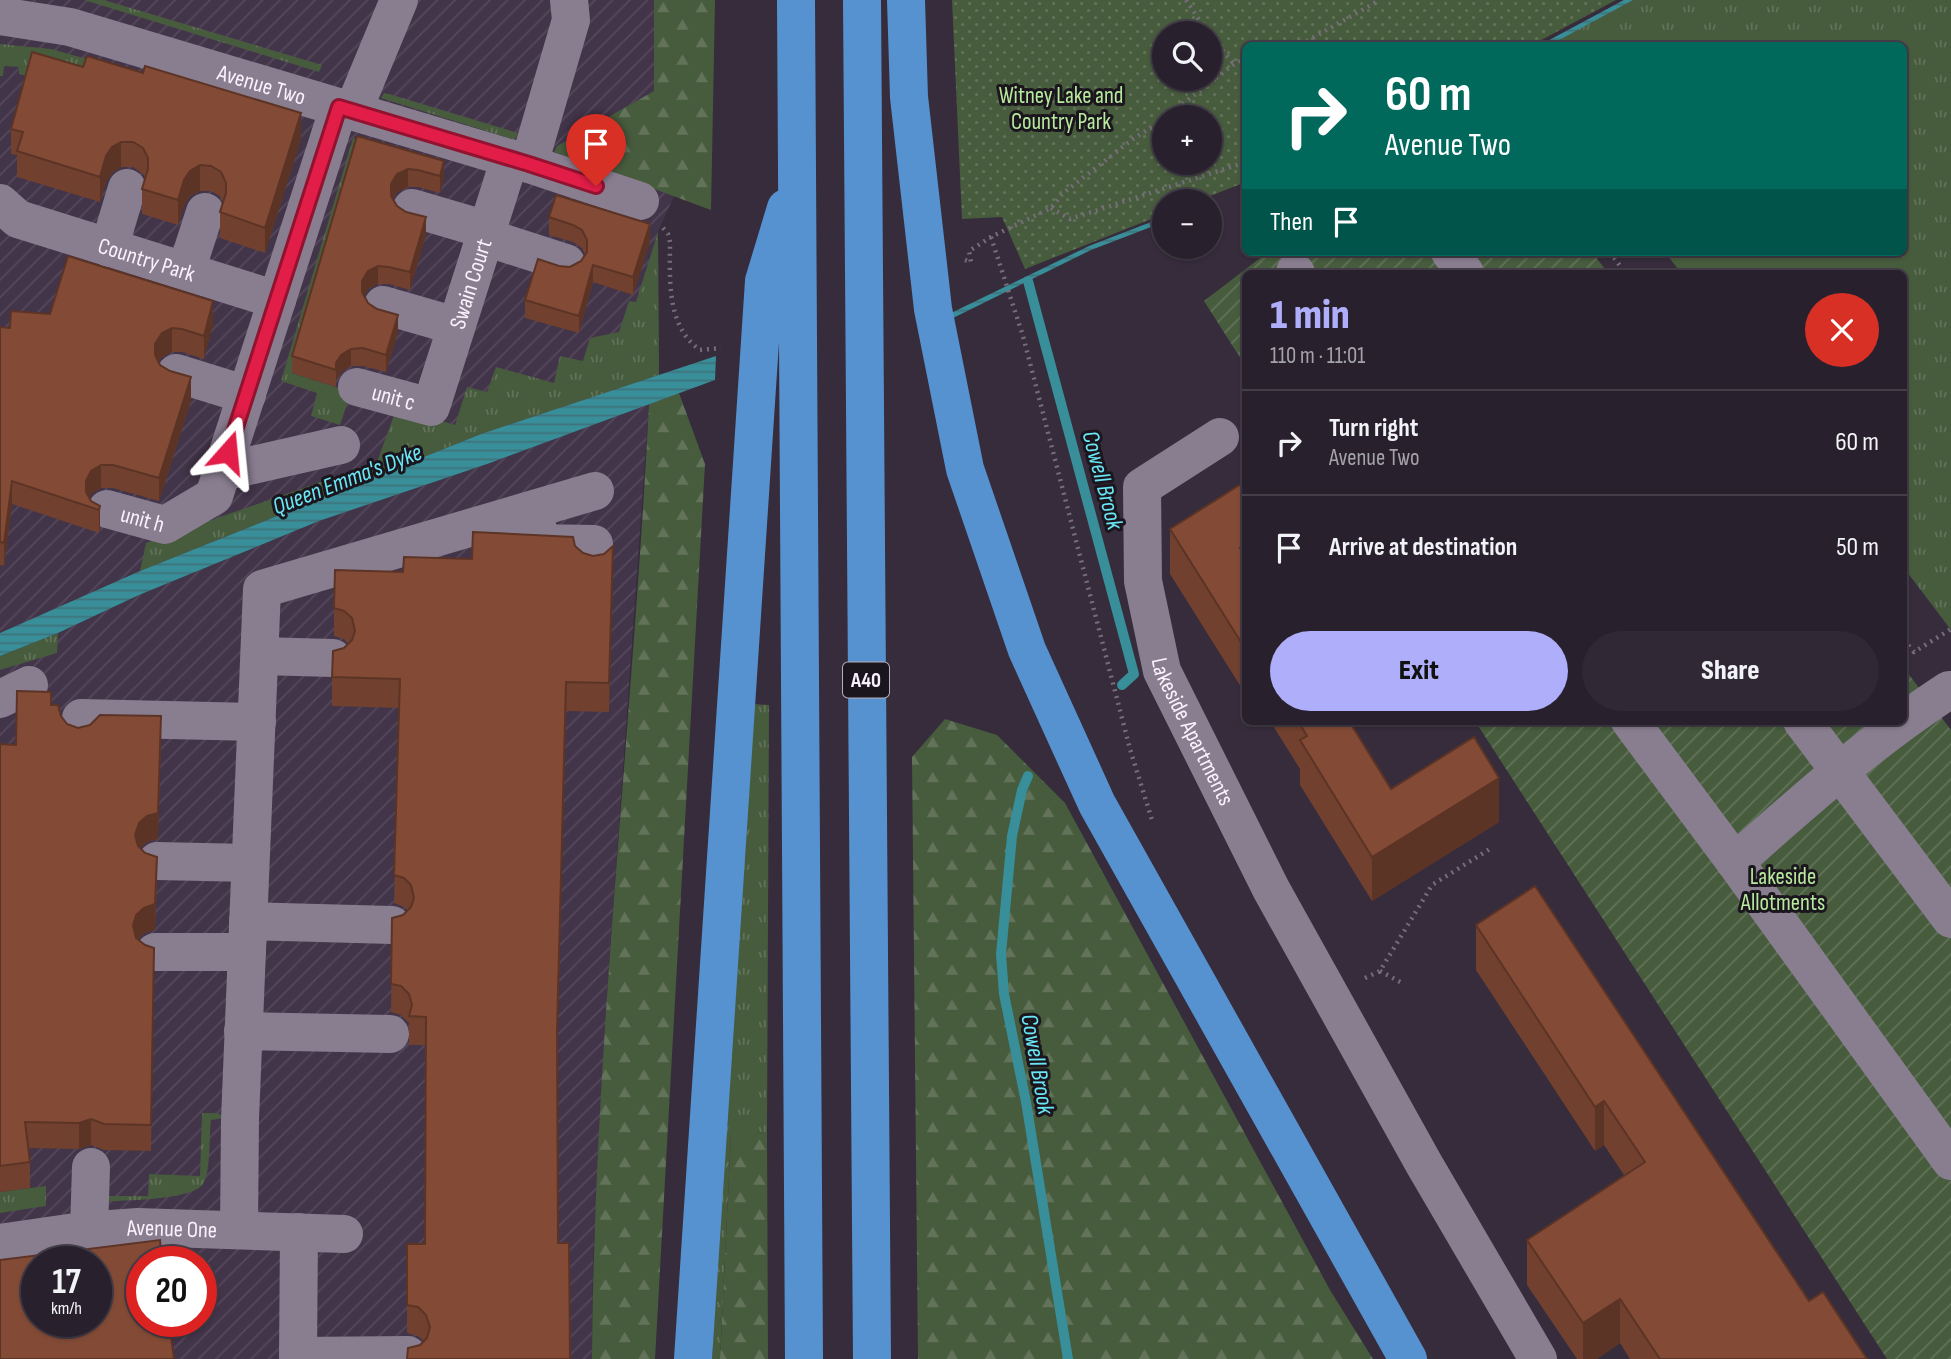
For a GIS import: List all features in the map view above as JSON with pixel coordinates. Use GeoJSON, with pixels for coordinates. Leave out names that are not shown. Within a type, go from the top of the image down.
{"type":"FeatureCollection","features":[{"type":"Feature","properties":{"kind":"highway"},"geometry":{"type":"LineString","coordinates":[[796,0],[804,1359]]}},
{"type":"Feature","properties":{"kind":"highway","name":"A40"},"geometry":{"type":"LineString","coordinates":[[862,0],[872,1359]]}},
{"type":"Feature","properties":{"kind":"highway"},"geometry":{"type":"LineString","coordinates":[[906,0],[909,97],[933,309],[965,469],[1027,650],[1097,804],[1408,1359]]}},
{"type":"Feature","properties":{"kind":"highway"},"geometry":{"type":"LineString","coordinates":[[693,1359],[764,281],[798,167]]}},
{"type":"Feature","properties":{"kind":"street"},"geometry":{"type":"LineString","coordinates":[[218,484],[277,300],[346,109],[399,0]]}},
{"type":"Feature","properties":{"kind":"street","name":"Swain Court"},"geometry":{"type":"LineString","coordinates":[[431,407],[483,243],[519,161],[570,20],[569,0]]}},
{"type":"Feature","properties":{"kind":"street","name":"Avenue Two"},"geometry":{"type":"LineString","coordinates":[[0,16],[70,27],[519,161],[647,213]]}},
{"type":"Feature","properties":{"kind":"street"},"geometry":{"type":"LineString","coordinates":[[109,248],[127,188]]}},
{"type":"Feature","properties":{"kind":"street"},"geometry":{"type":"LineString","coordinates":[[186,271],[205,212]]}},
{"type":"Feature","properties":{"kind":"street"},"geometry":{"type":"LineString","coordinates":[[410,216],[563,273]]}},
{"type":"Feature","properties":{"kind":"street","name":"Country Park"},"geometry":{"type":"LineString","coordinates":[[6,219],[277,300]]}},
{"type":"Feature","properties":{"kind":"street"},"geometry":{"type":"LineString","coordinates":[[386,297],[459,318]]}},
{"type":"Feature","properties":{"kind":"street"},"geometry":{"type":"LineString","coordinates":[[174,382],[244,404]]}},
{"type":"Feature","properties":{"kind":"street","name":"unit c"},"geometry":{"type":"LineString","coordinates":[[357,387],[431,407]]}},
{"type":"Feature","properties":{"kind":"street","name":"Lakeside Apartments"},"geometry":{"type":"LineString","coordinates":[[1220,437],[1142,487],[1143,581],[1161,671],[1270,888],[1538,1359]]}},
{"type":"Feature","properties":{"kind":"street"},"geometry":{"type":"LineString","coordinates":[[218,484],[341,445]]}},
{"type":"Feature","properties":{"kind":"street","name":"unit h"},"geometry":{"type":"LineString","coordinates":[[107,509],[165,525],[218,484]]}},
{"type":"Feature","properties":{"kind":"street"},"geometry":{"type":"LineString","coordinates":[[239,1230],[243,1031],[262,589],[595,491]]}},
{"type":"Feature","properties":{"kind":"street"},"geometry":{"type":"LineString","coordinates":[[539,507],[538,542],[594,544],[594,563]]}},
{"type":"Feature","properties":{"kind":"street"},"geometry":{"type":"LineString","coordinates":[[260,656],[333,658]]}},
{"type":"Feature","properties":{"kind":"street"},"geometry":{"type":"LineString","coordinates":[[1907,722],[1941,697]]}},
{"type":"Feature","properties":{"kind":"street"},"geometry":{"type":"LineString","coordinates":[[80,732],[81,718],[257,722]]}},
{"type":"Feature","properties":{"kind":"street"},"geometry":{"type":"LineString","coordinates":[[1633,725],[1951,1161]]}},
{"type":"Feature","properties":{"kind":"street"},"geometry":{"type":"LineString","coordinates":[[1805,725],[1951,919]]}},
{"type":"Feature","properties":{"kind":"street"},"geometry":{"type":"LineString","coordinates":[[1735,862],[1839,771],[1902,725]]}},
{"type":"Feature","properties":{"kind":"street"},"geometry":{"type":"LineString","coordinates":[[157,861],[250,863]]}},
{"type":"Feature","properties":{"kind":"street"},"geometry":{"type":"LineString","coordinates":[[155,952],[248,937],[392,925]]}},
{"type":"Feature","properties":{"kind":"street"},"geometry":{"type":"LineString","coordinates":[[243,1031],[390,1034]]}},
{"type":"Feature","properties":{"kind":"street"},"geometry":{"type":"LineString","coordinates":[[89,1231],[91,1167]]}},
{"type":"Feature","properties":{"kind":"street","name":"Avenue One"},"geometry":{"type":"LineString","coordinates":[[0,1243],[89,1231],[162,1226],[344,1234]]}},
{"type":"Feature","properties":{"kind":"street"},"geometry":{"type":"LineString","coordinates":[[299,1232],[298,1357],[408,1355]]}},
{"type":"Feature","properties":{"kind":"path"},"geometry":{"type":"LineString","coordinates":[[1186,0],[1200,21]]}},
{"type":"Feature","properties":{"kind":"path"},"geometry":{"type":"LineString","coordinates":[[1300,42],[1307,41],[1380,0]]}},
{"type":"Feature","properties":{"kind":"path"},"geometry":{"type":"LineString","coordinates":[[1222,50],[1234,64]]}},
{"type":"Feature","properties":{"kind":"path"},"geometry":{"type":"LineString","coordinates":[[1182,105],[1242,60]]}},
{"type":"Feature","properties":{"kind":"path"},"geometry":{"type":"LineString","coordinates":[[962,260],[971,262],[969,251],[991,237],[1051,208],[1062,194],[1152,127]]}},
{"type":"Feature","properties":{"kind":"path"},"geometry":{"type":"LineString","coordinates":[[1051,208],[1070,219],[1242,163]]}},
{"type":"Feature","properties":{"kind":"path"},"geometry":{"type":"LineString","coordinates":[[647,213],[668,234],[671,294],[683,334],[700,350],[722,347]]}},
{"type":"Feature","properties":{"kind":"path"},"geometry":{"type":"LineString","coordinates":[[991,237],[1023,335],[1130,749],[1154,826]]}},
{"type":"Feature","properties":{"kind":"path"},"geometry":{"type":"LineString","coordinates":[[1907,644],[1914,652],[1951,629]]}},
{"type":"Feature","properties":{"kind":"path"},"geometry":{"type":"LineString","coordinates":[[1361,980],[1380,971],[1432,884],[1493,847]]}},
{"type":"Feature","properties":{"kind":"path"},"geometry":{"type":"LineString","coordinates":[[1380,971],[1404,984]]}},
{"type":"Feature","properties":{"kind":"shaded area"},"geometry":{"type":"Polygon","coordinates":[[[0,0],[654,0],[654,91],[557,146],[554,152],[674,196],[658,232],[659,375],[481,434],[140,571],[0,633],[0,0]]]}},
{"type":"Feature","properties":{"kind":"shaded area"},"geometry":{"type":"Polygon","coordinates":[[[649,404],[608,980],[593,1259],[592,1359],[0,1359],[0,656],[319,521],[490,463],[649,404]]]}},
{"type":"Feature","properties":{"kind":"green space"},"geometry":{"type":"Polygon","coordinates":[[[84,0],[104,0],[322,65],[319,72],[84,0]]]}},
{"type":"Feature","properties":{"kind":"green space"},"geometry":{"type":"Polygon","coordinates":[[[654,0],[715,0],[711,210],[554,152],[557,146],[654,91],[654,0]]]}},
{"type":"Feature","properties":{"kind":"green space","name":"Witney Lake and Country Park"},"geometry":{"type":"Polygon","coordinates":[[[952,0],[1616,0],[1538,42],[1242,42],[1242,184],[1222,191],[1222,189],[1152,189],[1152,219],[1025,269],[1002,217],[962,219],[952,0]]]}},
{"type":"Feature","properties":{"kind":"green space"},"geometry":{"type":"Polygon","coordinates":[[[1624,0],[1951,0],[1951,630],[1907,572],[1907,270],[1679,270],[1668,256],[1907,256],[1907,42],[1547,42],[1624,0]]]}},
{"type":"Feature","properties":{"kind":"green space"},"geometry":{"type":"Polygon","coordinates":[[[0,44],[51,49],[149,76],[32,77],[19,74],[19,67],[4,66],[3,76],[0,76],[0,44]]]}},
{"type":"Feature","properties":{"kind":"green space"},"geometry":{"type":"Polygon","coordinates":[[[384,93],[518,133],[515,140],[381,98],[384,93]]]}},
{"type":"Feature","properties":{"kind":"green space"},"geometry":{"type":"Polygon","coordinates":[[[353,138],[361,141],[292,373],[351,392],[340,425],[311,416],[317,393],[281,381],[353,138]]]}},
{"type":"Feature","properties":{"kind":"green space"},"geometry":{"type":"Polygon","coordinates":[[[658,232],[659,375],[481,434],[140,571],[146,543],[377,462],[397,407],[455,425],[467,387],[487,392],[496,367],[554,383],[560,356],[583,361],[590,338],[619,332],[629,301],[636,302],[658,232]]]}},
{"type":"Feature","properties":{"kind":"green space"},"geometry":{"type":"Polygon","coordinates":[[[1263,256],[1595,256],[1606,270],[1244,270],[1263,256]]]}},
{"type":"Feature","properties":{"kind":"green space"},"geometry":{"type":"Polygon","coordinates":[[[1242,272],[1242,361],[1204,301],[1242,272]]]}},
{"type":"Feature","properties":{"kind":"green space"},"geometry":{"type":"Polygon","coordinates":[[[679,393],[705,464],[655,1359],[592,1359],[594,1239],[607,1001],[649,404],[679,393]]]}},
{"type":"Feature","properties":{"kind":"green space"},"geometry":{"type":"Polygon","coordinates":[[[58,633],[57,653],[0,670],[0,656],[58,633]]]}},
{"type":"Feature","properties":{"kind":"green space","name":"Lakeside Allotments"},"geometry":{"type":"Polygon","coordinates":[[[1907,672],[1951,730],[1951,1359],[1887,1359],[1478,725],[1907,725],[1907,672]]]}},
{"type":"Feature","properties":{"kind":"green space"},"geometry":{"type":"Polygon","coordinates":[[[751,704],[769,705],[767,1132],[731,1135],[720,1359],[712,1359],[751,704]]]}},
{"type":"Feature","properties":{"kind":"green space"},"geometry":{"type":"Polygon","coordinates":[[[945,719],[997,735],[1065,803],[1330,1290],[1373,1359],[918,1359],[912,757],[945,719]]]}},
{"type":"Feature","properties":{"kind":"green space"},"geometry":{"type":"Polygon","coordinates":[[[202,1113],[218,1113],[225,1118],[211,1120],[206,1178],[196,1190],[170,1197],[98,1202],[100,1196],[148,1196],[149,1174],[200,1176],[202,1113]]]}},
{"type":"Feature","properties":{"kind":"green space"},"geometry":{"type":"Polygon","coordinates":[[[767,1132],[768,1359],[720,1359],[731,1134],[767,1132]]]}},
{"type":"Feature","properties":{"kind":"green space"},"geometry":{"type":"Polygon","coordinates":[[[46,1186],[46,1206],[0,1213],[0,1192],[46,1186]]]}},
{"type":"Feature","properties":{"kind":"water"},"geometry":{"type":"Polygon","coordinates":[[[1624,0],[1633,0],[1556,42],[1546,42],[1624,0]]]}},
{"type":"Feature","properties":{"kind":"water"},"geometry":{"type":"Polygon","coordinates":[[[1152,222],[1152,227],[1091,250],[951,319],[949,314],[1089,246],[1152,222]]]}},
{"type":"Feature","properties":{"kind":"water"},"geometry":{"type":"Polygon","coordinates":[[[716,356],[715,380],[490,463],[319,521],[0,656],[0,633],[140,571],[481,434],[716,356]]]}},
{"type":"Feature","properties":{"kind":"building"},"geometry":{"type":"Polygon","coordinates":[[[32,52],[83,67],[87,56],[143,73],[145,66],[301,113],[265,228],[220,212],[226,183],[221,172],[211,166],[200,165],[190,171],[184,180],[178,200],[142,189],[148,158],[143,148],[133,142],[121,142],[112,147],[106,156],[100,177],[17,151],[23,132],[11,129],[32,52]]]}},
{"type":"Feature","properties":{"kind":"building"},"geometry":{"type":"Polygon","coordinates":[[[357,136],[444,161],[440,176],[408,169],[397,174],[391,184],[391,196],[397,206],[406,212],[426,217],[410,272],[378,266],[368,271],[362,281],[362,292],[368,303],[377,309],[398,315],[386,355],[363,348],[351,349],[341,355],[336,363],[336,370],[292,356],[357,136]]]}},
{"type":"Feature","properties":{"kind":"building"},"geometry":{"type":"Polygon","coordinates":[[[556,195],[650,224],[633,277],[593,265],[579,316],[525,300],[538,259],[570,267],[581,261],[587,252],[587,240],[582,230],[549,217],[556,195]]]}},
{"type":"Feature","properties":{"kind":"building"},"geometry":{"type":"Polygon","coordinates":[[[68,256],[213,301],[204,336],[172,328],[162,333],[155,344],[155,355],[160,365],[191,377],[159,478],[113,465],[101,465],[91,471],[86,481],[86,492],[91,501],[100,506],[99,510],[12,481],[4,543],[0,542],[0,327],[10,328],[11,311],[50,314],[68,256]]]}},
{"type":"Feature","properties":{"kind":"building"},"geometry":{"type":"Polygon","coordinates":[[[1242,484],[1242,644],[1170,529],[1242,484]]]}},
{"type":"Feature","properties":{"kind":"building"},"geometry":{"type":"Polygon","coordinates":[[[473,532],[573,537],[575,546],[583,553],[593,556],[604,554],[613,546],[609,683],[566,682],[557,1031],[558,1243],[569,1243],[570,1359],[407,1359],[408,1348],[420,1345],[427,1338],[430,1327],[426,1315],[418,1307],[407,1305],[407,1244],[425,1244],[426,1017],[409,1016],[412,1005],[409,994],[401,986],[391,984],[392,918],[403,915],[411,907],[414,898],[411,885],[404,878],[394,875],[400,679],[332,677],[333,651],[344,648],[352,640],[355,631],[352,618],[344,611],[334,608],[335,570],[403,572],[404,557],[472,559],[473,532]]]}},
{"type":"Feature","properties":{"kind":"building"},"geometry":{"type":"Polygon","coordinates":[[[17,691],[51,692],[51,705],[58,705],[67,724],[78,728],[90,725],[100,715],[161,716],[158,813],[147,816],[139,823],[135,835],[138,846],[145,853],[157,857],[155,904],[136,915],[133,926],[136,938],[154,948],[151,1125],[104,1124],[91,1119],[79,1123],[25,1122],[30,1162],[0,1166],[0,744],[16,745],[17,691]]]}},
{"type":"Feature","properties":{"kind":"building"},"geometry":{"type":"Polygon","coordinates":[[[1300,725],[1351,725],[1391,789],[1474,737],[1499,778],[1372,857],[1300,740],[1307,736],[1300,725]]]}},
{"type":"Feature","properties":{"kind":"building"},"geometry":{"type":"Polygon","coordinates":[[[1535,886],[1809,1301],[1823,1292],[1867,1359],[1660,1359],[1620,1299],[1583,1323],[1527,1240],[1645,1162],[1604,1101],[1595,1107],[1476,925],[1535,886]]]}},
{"type":"Feature","properties":{"kind":"building"},"geometry":{"type":"Polygon","coordinates":[[[160,1240],[161,1246],[126,1246],[126,1337],[171,1337],[174,1359],[0,1359],[0,1260],[21,1257],[21,1337],[112,1337],[112,1246],[160,1240]]]}},
{"type":"Feature","properties":{"kind":"waterway","name":"Cowell Brook"},"geometry":{"type":"LineString","coordinates":[[1028,281],[1134,674],[1122,685]]}},
{"type":"Feature","properties":{"kind":"waterway","name":"Cowell Brook"},"geometry":{"type":"LineString","coordinates":[[1028,776],[1022,790],[1012,836],[1001,954],[1004,994],[1026,1102],[1068,1359]]}},
{"type":"Feature","properties":{"kind":"route"},"geometry":{"type":"LineString","coordinates":[[228,452],[339,107],[596,186]]}},
{"type":"Feature","properties":{"kind":"water label","name":"Queen Emma's Dyke"},"geometry":{"type":"Point","coordinates":[347,479]}}]}
